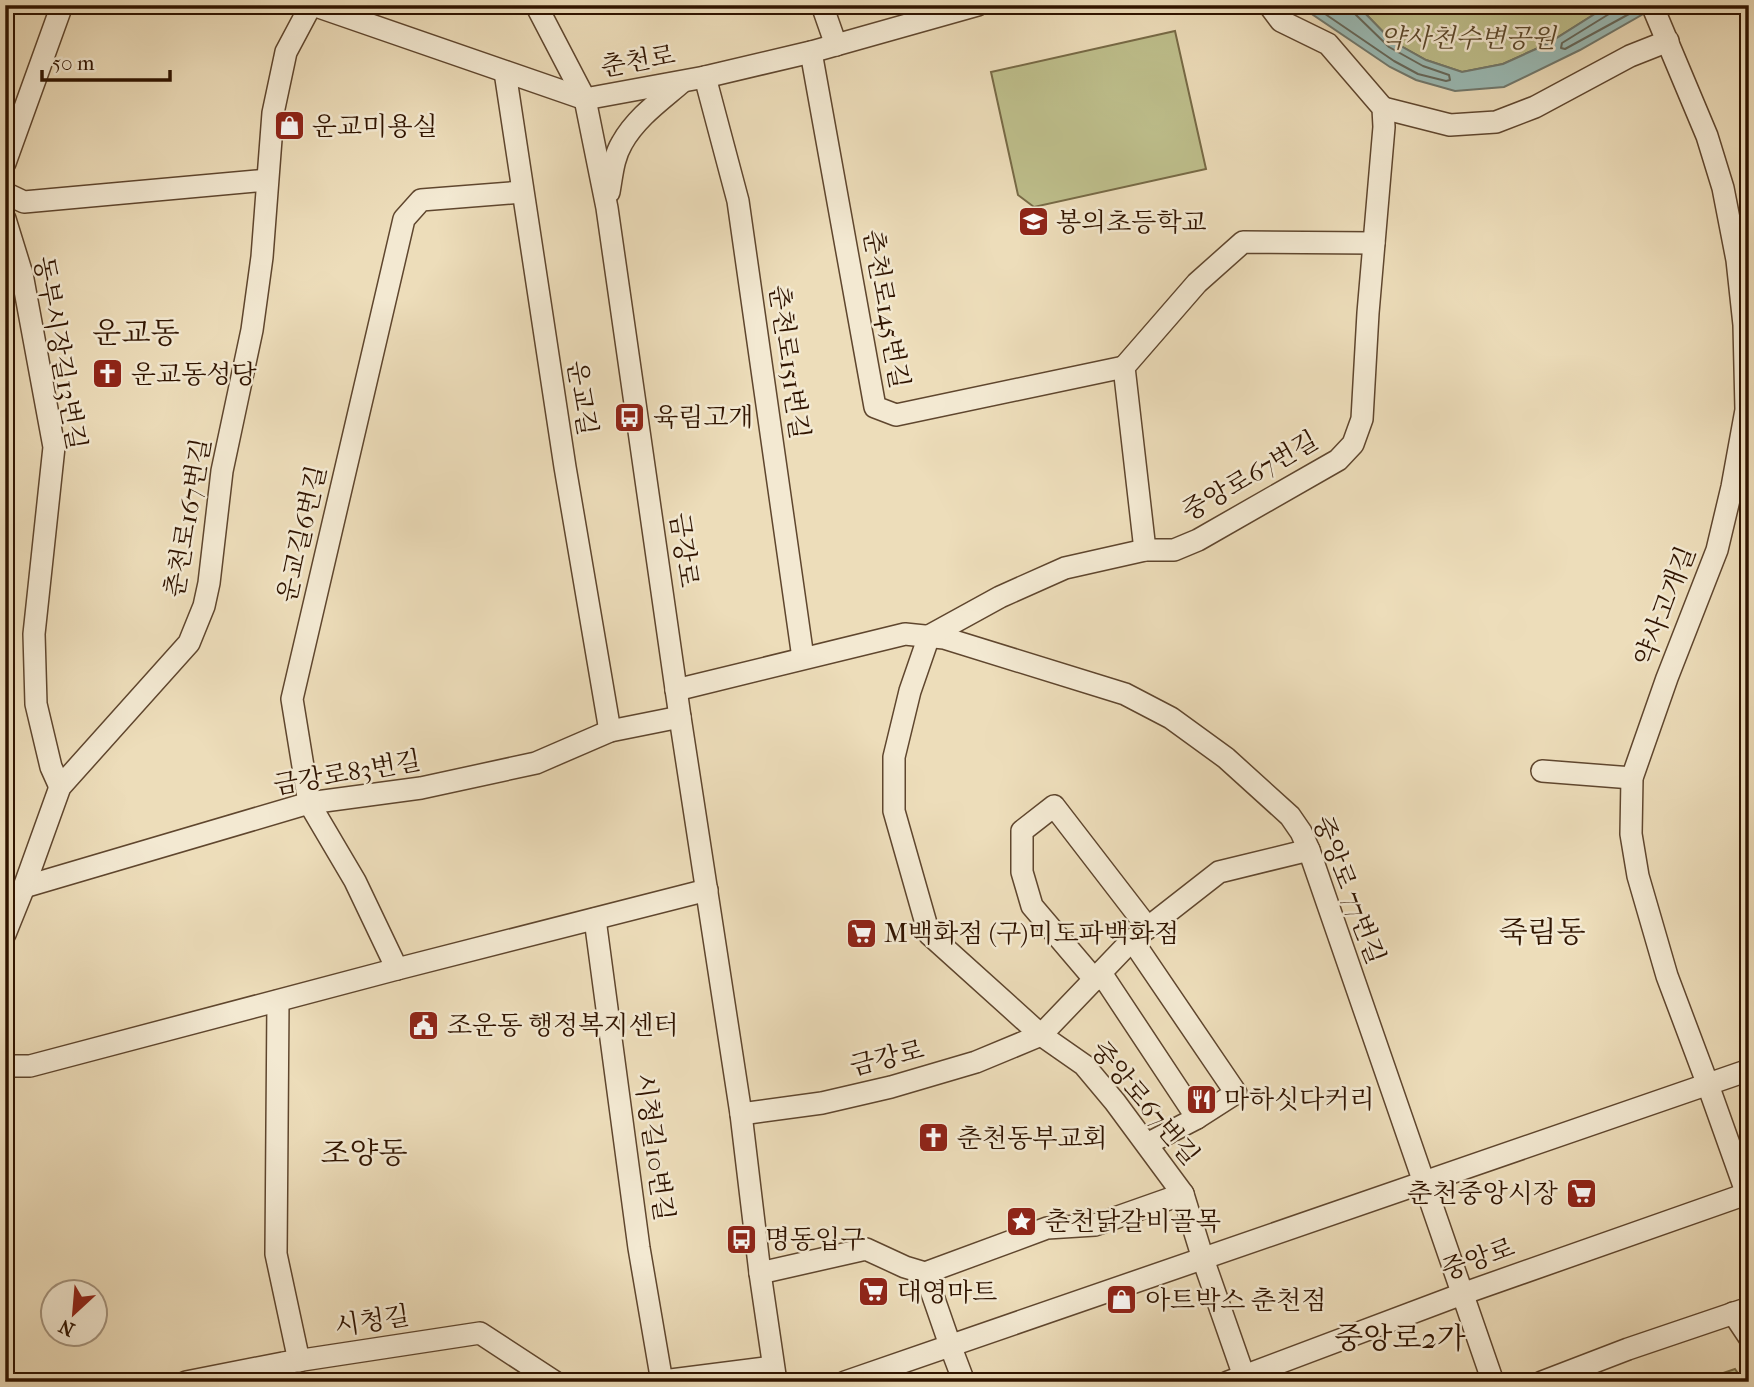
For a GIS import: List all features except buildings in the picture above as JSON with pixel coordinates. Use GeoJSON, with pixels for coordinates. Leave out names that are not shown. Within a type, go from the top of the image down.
{"type":"FeatureCollection","features":[{"type":"Feature","properties":{"kind":"street"},"geometry":{"type":"LineString","coordinates":[[5,163],[62,5]]}},
{"type":"Feature","properties":{"kind":"street","name":"춘천로"},"geometry":{"type":"LineString","coordinates":[[312,5],[585,99],[694,79],[811,52],[978,5]]}},
{"type":"Feature","properties":{"kind":"street","name":"춘천로167번길"},"geometry":{"type":"LineString","coordinates":[[5,934],[60,787],[188,643],[204,606],[222,471],[252,330],[262,257],[273,113],[286,52],[312,5]]}},
{"type":"Feature","properties":{"kind":"street","name":"금강로"},"geometry":{"type":"LineString","coordinates":[[536,5],[585,99],[607,208],[676,690],[741,1114],[774,1374]]}},
{"type":"Feature","properties":{"kind":"street"},"geometry":{"type":"LineString","coordinates":[[822,5],[836,45]]}},
{"type":"Feature","properties":{"kind":"street"},"geometry":{"type":"LineString","coordinates":[[1269,5],[1281,21],[1328,44],[1383,107],[1450,125],[1496,122],[1535,107],[1666,35]]}},
{"type":"Feature","properties":{"kind":"street","name":"약사고개길"},"geometry":{"type":"LineString","coordinates":[[1653,5],[1707,135],[1743,260],[1746,410],[1717,550],[1667,678],[1632,778],[1631,834],[1637,876],[1667,976],[1748,1196]]}},
{"type":"Feature","properties":{"kind":"street","name":"춘천로145번길"},"geometry":{"type":"LineString","coordinates":[[811,52],[875,407],[896,415],[1124,367]]}},
{"type":"Feature","properties":{"kind":"street","name":"운교길"},"geometry":{"type":"LineString","coordinates":[[505,72],[565,467],[610,731]]}},
{"type":"Feature","properties":{"kind":"street"},"geometry":{"type":"LineString","coordinates":[[607,208],[614,163],[621,143],[644,114],[694,79]]}},
{"type":"Feature","properties":{"kind":"street","name":"춘천로151번길"},"geometry":{"type":"LineString","coordinates":[[694,79],[738,201],[803,658]]}},
{"type":"Feature","properties":{"kind":"street","name":"중앙로67번길"},"geometry":{"type":"LineString","coordinates":[[1240,1380],[1183,1194],[1084,1065],[1041,1035],[929,934],[894,811],[894,757],[910,691],[929,636],[1000,597],[1065,568],[1145,550],[1174,550],[1198,540],[1338,460],[1353,444],[1362,419],[1384,127],[1383,107]]}},
{"type":"Feature","properties":{"kind":"street"},"geometry":{"type":"LineString","coordinates":[[5,192],[24,202],[268,180]]}},
{"type":"Feature","properties":{"kind":"street","name":"운교길6번길"},"geometry":{"type":"LineString","coordinates":[[397,969],[355,881],[309,803],[292,699],[404,219],[421,200],[522,192]]}},
{"type":"Feature","properties":{"kind":"street","name":"동부시장길13번길"},"geometry":{"type":"LineString","coordinates":[[5,219],[22,274],[54,447],[34,634],[36,704],[51,767],[60,787]]}},
{"type":"Feature","properties":{"kind":"street"},"geometry":{"type":"LineString","coordinates":[[1145,550],[1124,367],[1197,283],[1243,242],[1374,243]]}},
{"type":"Feature","properties":{"kind":"street"},"geometry":{"type":"LineString","coordinates":[[676,690],[905,634],[929,636]]}},
{"type":"Feature","properties":{"kind":"street","name":"중앙로 77번길"},"geometry":{"type":"LineString","coordinates":[[929,636],[944,638],[1125,694],[1171,718],[1226,758],[1290,816],[1309,850],[1493,1382]]}},
{"type":"Feature","properties":{"kind":"street","name":"금강로83번길"},"geometry":{"type":"LineString","coordinates":[[24,887],[309,803],[421,789],[536,763],[610,731],[680,717]]}},
{"type":"Feature","properties":{"kind":"street"},"geometry":{"type":"LineString","coordinates":[[1542,771],[1632,778]]}},
{"type":"Feature","properties":{"kind":"street"},"geometry":{"type":"LineString","coordinates":[[1147,1144],[1197,1118],[1236,1093],[1140,934],[1054,806],[1022,831],[1022,872],[1032,906],[1098,976],[1197,1118]]}},
{"type":"Feature","properties":{"kind":"street"},"geometry":{"type":"LineString","coordinates":[[1041,1035],[1140,934],[1219,872],[1309,850]]}},
{"type":"Feature","properties":{"kind":"street"},"geometry":{"type":"LineString","coordinates":[[5,1066],[30,1066],[707,890]]}},
{"type":"Feature","properties":{"kind":"street","name":"시청길10번길"},"geometry":{"type":"LineString","coordinates":[[595,919],[639,1248],[663,1381],[774,1374]]}},
{"type":"Feature","properties":{"kind":"street"},"geometry":{"type":"LineString","coordinates":[[278,1001],[275,1254],[299,1361]]}},
{"type":"Feature","properties":{"kind":"street","name":"금강로"},"geometry":{"type":"LineString","coordinates":[[741,1114],[822,1103],[891,1087],[976,1062],[1041,1035]]}},
{"type":"Feature","properties":{"kind":"street"},"geometry":{"type":"LineString","coordinates":[[845,1382],[1749,1070]]}},
{"type":"Feature","properties":{"kind":"street"},"geometry":{"type":"LineString","coordinates":[[760,1273],[866,1249],[925,1273],[1047,1228],[1095,1226],[1183,1194]]}},
{"type":"Feature","properties":{"kind":"street","name":"중앙로"},"geometry":{"type":"LineString","coordinates":[[1240,1380],[1462,1294],[1748,1196]]}},
{"type":"Feature","properties":{"kind":"street"},"geometry":{"type":"LineString","coordinates":[[925,1273],[964,1382]]}},
{"type":"Feature","properties":{"kind":"street"},"geometry":{"type":"LineString","coordinates":[[1542,1382],[1741,1310],[1749,1337]]}},
{"type":"Feature","properties":{"kind":"street","name":"시청길"},"geometry":{"type":"LineString","coordinates":[[186,1382],[299,1361],[480,1333],[555,1382]]}},
{"type":"Feature","properties":{"kind":"green space","name":"약사천수변공원"},"geometry":{"type":"Polygon","coordinates":[[[1357,5],[1609,5],[1547,44],[1503,64],[1462,72],[1426,60],[1392,41],[1357,5]]]}},
{"type":"Feature","properties":{"kind":"green space"},"geometry":{"type":"Polygon","coordinates":[[[1175,31],[1206,169],[1034,207],[1018,195],[991,72],[1175,31]]]}},
{"type":"Feature","properties":{"kind":"green space"},"geometry":{"type":"Polygon","coordinates":[[[1735,1369],[1744,1382],[1697,1382],[1735,1369]]]}},
{"type":"Feature","properties":{"kind":"water"},"geometry":{"type":"Polygon","coordinates":[[[1301,5],[1357,5],[1392,41],[1426,60],[1462,72],[1503,64],[1547,44],[1609,5],[1659,5],[1580,50],[1504,87],[1455,91],[1416,80],[1390,67],[1301,5]]]}},
{"type":"Feature","properties":{"kind":"place","name":"운교미용실"},"geometry":{"type":"Point","coordinates":[289,126]}},
{"type":"Feature","properties":{"kind":"place","name":"봉의초등학교"},"geometry":{"type":"Point","coordinates":[1033,222]}},
{"type":"Feature","properties":{"kind":"place","name":"운교동성당"},"geometry":{"type":"Point","coordinates":[108,374]}},
{"type":"Feature","properties":{"kind":"place","name":"육림고개"},"geometry":{"type":"Point","coordinates":[630,417]}},
{"type":"Feature","properties":{"kind":"place","name":"M백화점 (구)미도파백화점"},"geometry":{"type":"Point","coordinates":[861,933]}},
{"type":"Feature","properties":{"kind":"place","name":"조운동 행정복지센터"},"geometry":{"type":"Point","coordinates":[424,1025]}},
{"type":"Feature","properties":{"kind":"place","name":"마하싯다커리"},"geometry":{"type":"Point","coordinates":[1201,1099]}},
{"type":"Feature","properties":{"kind":"place","name":"춘천동부교회"},"geometry":{"type":"Point","coordinates":[934,1138]}},
{"type":"Feature","properties":{"kind":"place","name":"춘천중앙시장"},"geometry":{"type":"Point","coordinates":[1581,1193]}},
{"type":"Feature","properties":{"kind":"place","name":"춘천닭갈비골목"},"geometry":{"type":"Point","coordinates":[1022,1221]}},
{"type":"Feature","properties":{"kind":"place","name":"명동입구"},"geometry":{"type":"Point","coordinates":[742,1239]}},
{"type":"Feature","properties":{"kind":"place","name":"대영마트"},"geometry":{"type":"Point","coordinates":[874,1292]}},
{"type":"Feature","properties":{"kind":"place","name":"아트박스 춘천점"},"geometry":{"type":"Point","coordinates":[1122,1300]}},
{"type":"Feature","properties":{"kind":"district","name":"운교동"},"geometry":{"type":"Point","coordinates":[136,333]}},
{"type":"Feature","properties":{"kind":"district","name":"죽림동"},"geometry":{"type":"Point","coordinates":[1542,932]}},
{"type":"Feature","properties":{"kind":"district","name":"조양동"},"geometry":{"type":"Point","coordinates":[364,1153]}},
{"type":"Feature","properties":{"kind":"district","name":"중앙로2가"},"geometry":{"type":"Point","coordinates":[1400,1338]}}]}
